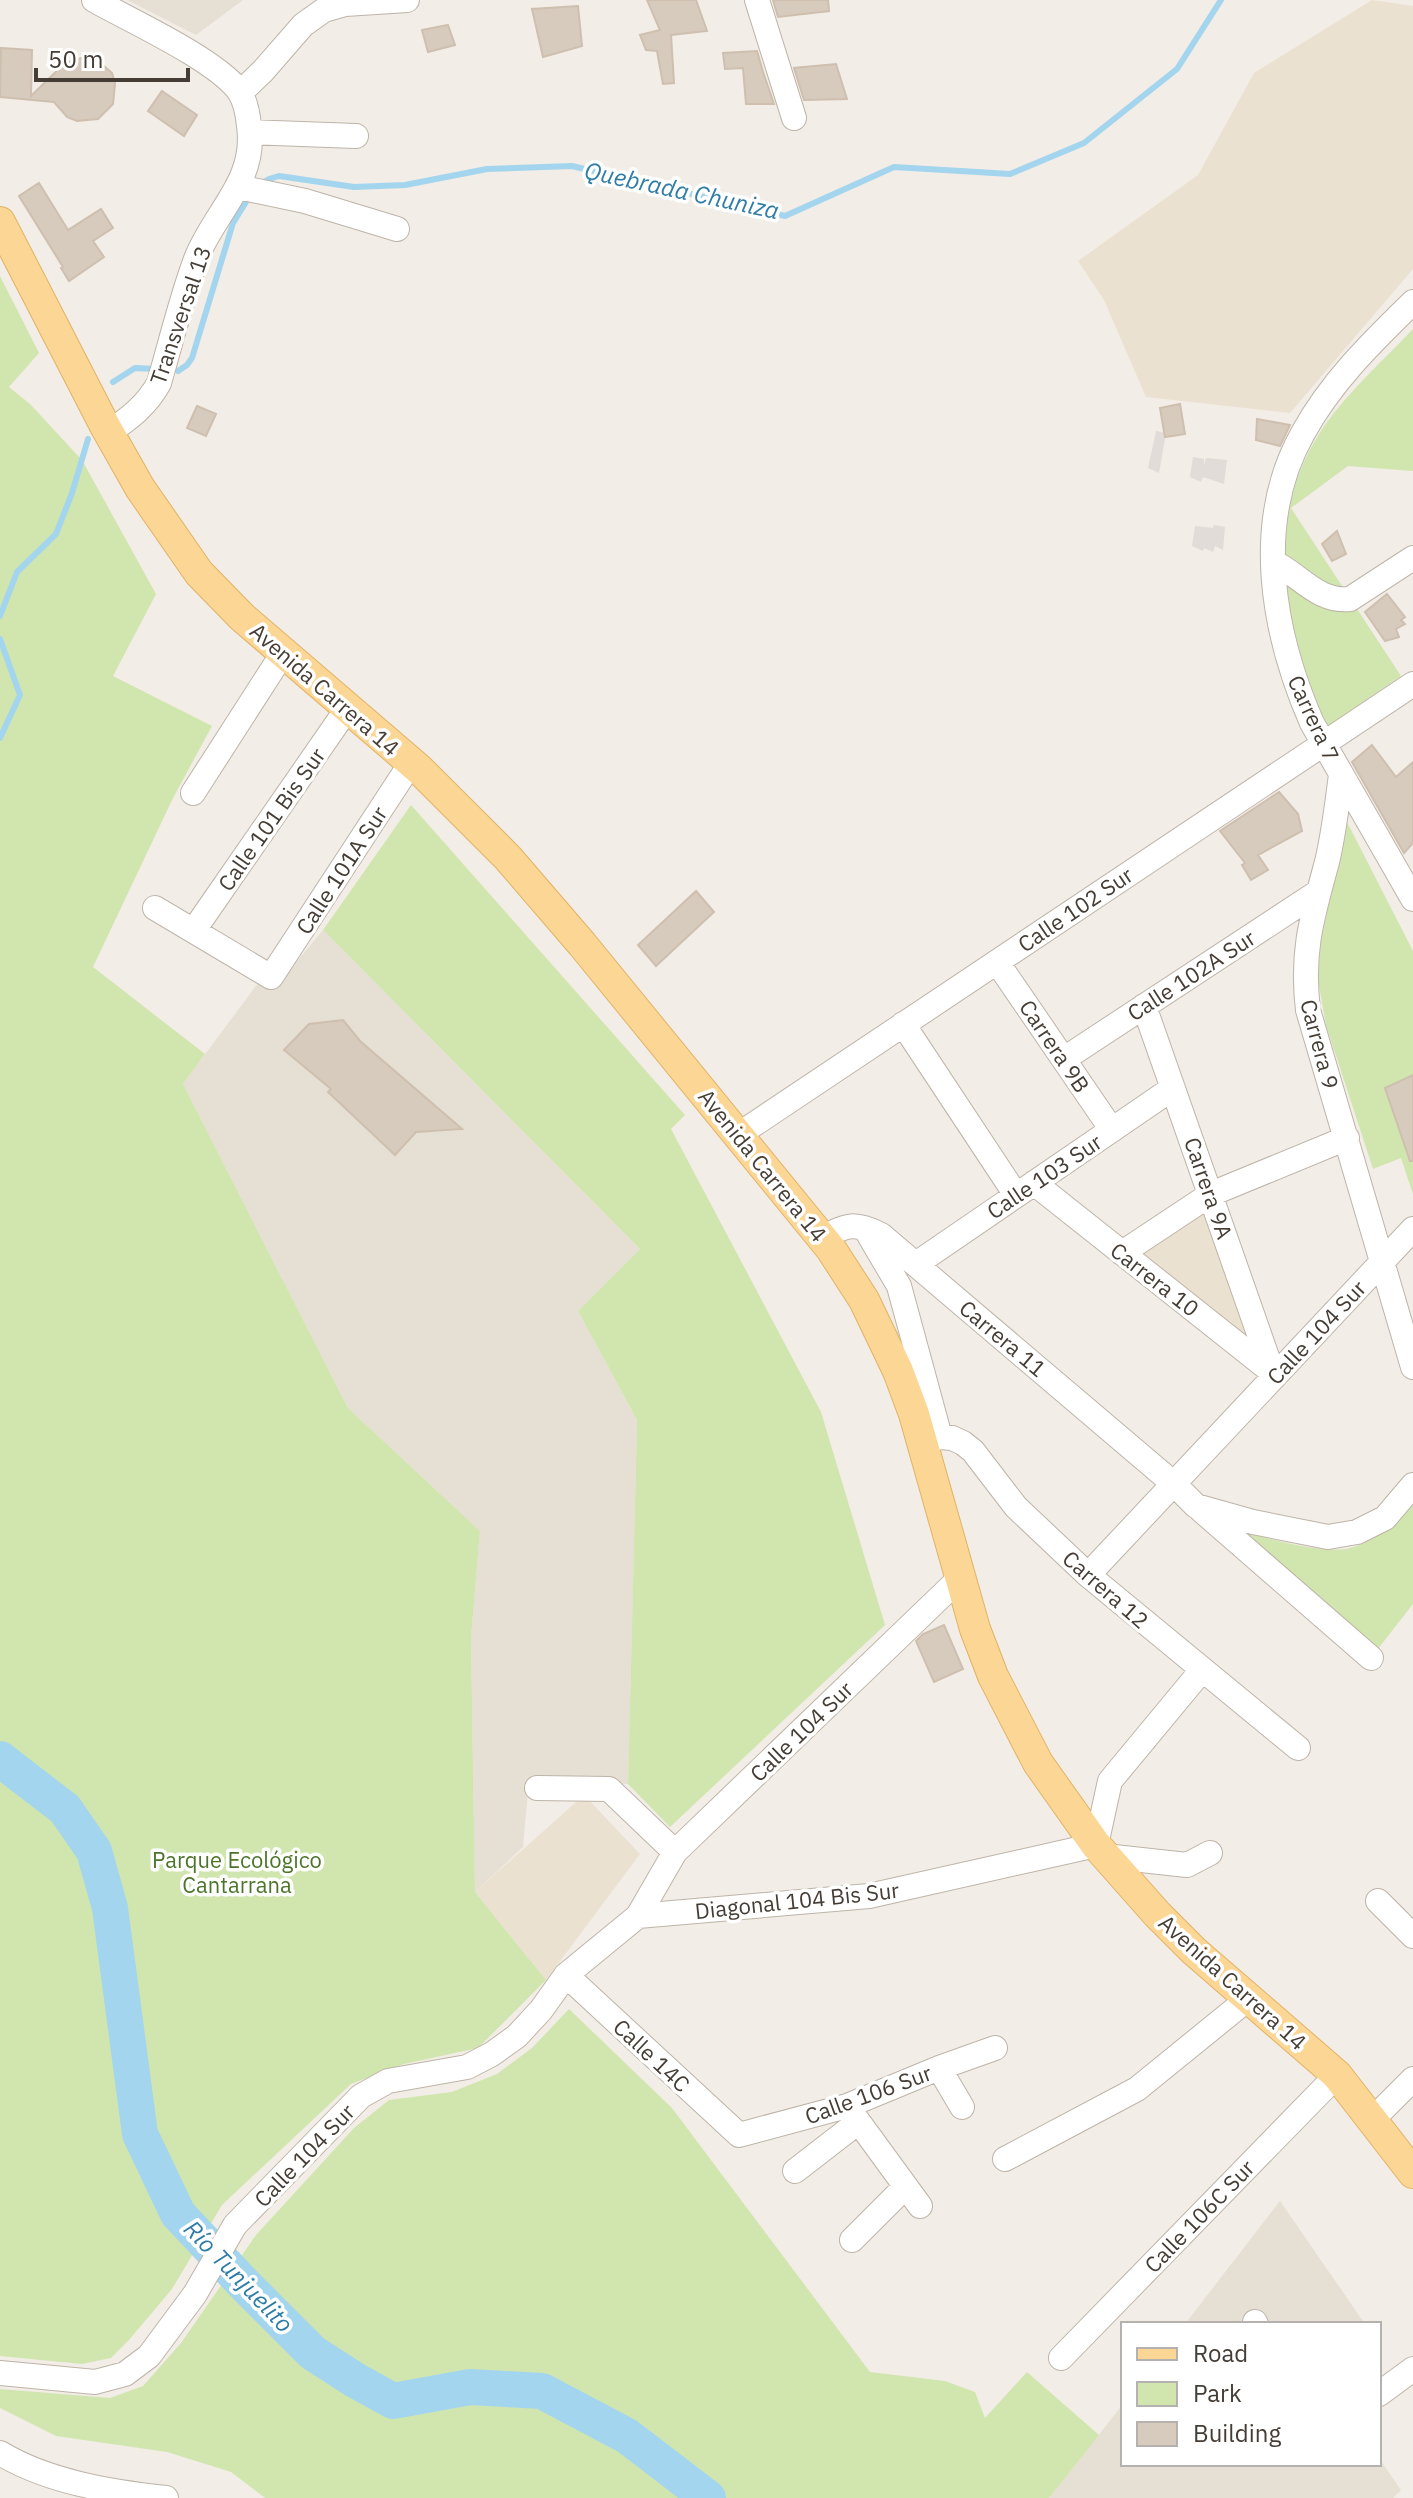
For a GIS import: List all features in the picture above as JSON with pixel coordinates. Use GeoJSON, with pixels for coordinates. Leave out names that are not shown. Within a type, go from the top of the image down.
{"type":"FeatureCollection","features":[{"type":"Feature","properties":{"kind":"main road","name":"Avenida Carrera 14"},"geometry":{"type":"LineString","coordinates":[[0,222],[140,488],[199,573],[242,617],[411,763],[508,858],[822,1238],[850,1277],[878,1327],[931,1440],[959,1579],[989,1664],[1012,1716],[1038,1763],[1101,1850],[1185,1942],[1337,2075],[1413,2173]]}},
{"type":"Feature","properties":{"kind":"street"},"geometry":{"type":"LineString","coordinates":[[94,0],[190,53],[220,73],[240,93],[252,142],[248,167],[238,187],[320,205],[397,229]]}},
{"type":"Feature","properties":{"kind":"street"},"geometry":{"type":"LineString","coordinates":[[240,93],[303,25],[324,10],[345,4],[407,0]]}},
{"type":"Feature","properties":{"kind":"street"},"geometry":{"type":"LineString","coordinates":[[757,0],[794,118]]}},
{"type":"Feature","properties":{"kind":"street"},"geometry":{"type":"LineString","coordinates":[[250,132],[356,136]]}},
{"type":"Feature","properties":{"kind":"street","name":"Transversal 13"},"geometry":{"type":"LineString","coordinates":[[109,432],[141,407],[159,383],[196,260],[208,234],[238,187]]}},
{"type":"Feature","properties":{"kind":"street","name":"Carrera 7"},"geometry":{"type":"LineString","coordinates":[[1413,302],[1369,344],[1322,402],[1301,435],[1288,465],[1275,519],[1273,562],[1281,631],[1302,701],[1341,775],[1406,872],[1413,899]]}},
{"type":"Feature","properties":{"kind":"street"},"geometry":{"type":"LineString","coordinates":[[1273,562],[1291,571],[1321,595],[1338,600],[1350,599],[1413,558]]}},
{"type":"Feature","properties":{"kind":"street"},"geometry":{"type":"LineString","coordinates":[[193,793],[283,653]]}},
{"type":"Feature","properties":{"kind":"street","name":"Calle 102 Sur"},"geometry":{"type":"LineString","coordinates":[[738,1135],[1323,744],[1409,694]]}},
{"type":"Feature","properties":{"kind":"street","name":"Calle 101 Bis Sur"},"geometry":{"type":"LineString","coordinates":[[194,930],[347,709]]}},
{"type":"Feature","properties":{"kind":"street","name":"Calle 101A Sur"},"geometry":{"type":"LineString","coordinates":[[194,930],[271,977],[411,763]]}},
{"type":"Feature","properties":{"kind":"street","name":"Carrera 9"},"geometry":{"type":"LineString","coordinates":[[1341,775],[1332,836],[1307,936],[1308,1010],[1413,1367]]}},
{"type":"Feature","properties":{"kind":"street","name":"Calle 102A Sur"},"geometry":{"type":"LineString","coordinates":[[1064,1059],[1318,892]]}},
{"type":"Feature","properties":{"kind":"street"},"geometry":{"type":"LineString","coordinates":[[155,908],[194,930]]}},
{"type":"Feature","properties":{"kind":"street","name":"Carrera 9B"},"geometry":{"type":"LineString","coordinates":[[997,962],[1112,1130]]}},
{"type":"Feature","properties":{"kind":"street","name":"Carrera 9A"},"geometry":{"type":"LineString","coordinates":[[1144,1006],[1274,1373]]}},
{"type":"Feature","properties":{"kind":"street","name":"Carrera 10"},"geometry":{"type":"LineString","coordinates":[[903,1024],[1025,1189],[1122,1253],[1274,1373]]}},
{"type":"Feature","properties":{"kind":"street","name":"Calle 103 Sur"},"geometry":{"type":"LineString","coordinates":[[916,1264],[1173,1088]]}},
{"type":"Feature","properties":{"kind":"street"},"geometry":{"type":"LineString","coordinates":[[1122,1253],[1211,1194],[1347,1138]]}},
{"type":"Feature","properties":{"kind":"street"},"geometry":{"type":"LineString","coordinates":[[822,1238],[838,1229],[864,1226],[899,1286],[931,1440]]}},
{"type":"Feature","properties":{"kind":"street","name":"Carrera 11"},"geometry":{"type":"LineString","coordinates":[[864,1226],[881,1235],[916,1264],[1196,1506]]}},
{"type":"Feature","properties":{"kind":"street","name":"Calle 104 Sur"},"geometry":{"type":"LineString","coordinates":[[1088,1575],[1274,1373],[1382,1266],[1413,1229]]}},
{"type":"Feature","properties":{"kind":"street"},"geometry":{"type":"LineString","coordinates":[[1382,1266],[1413,1297]]}},
{"type":"Feature","properties":{"kind":"street","name":"Carrera 12"},"geometry":{"type":"LineString","coordinates":[[931,1440],[952,1438],[973,1451],[1016,1507],[1088,1575],[1298,1748]]}},
{"type":"Feature","properties":{"kind":"street"},"geometry":{"type":"LineString","coordinates":[[1196,1506],[1253,1522],[1328,1537],[1357,1532],[1385,1518],[1413,1485]]}},
{"type":"Feature","properties":{"kind":"street"},"geometry":{"type":"LineString","coordinates":[[1196,1506],[1371,1658]]}},
{"type":"Feature","properties":{"kind":"street","name":"Calle 104 Sur"},"geometry":{"type":"LineString","coordinates":[[0,2373],[95,2382],[125,2374],[149,2356],[195,2294],[235,2225],[361,2096],[388,2081],[467,2067],[492,2054],[525,2028],[566,1975],[638,1916],[675,1852],[959,1579]]}},
{"type":"Feature","properties":{"kind":"street"},"geometry":{"type":"LineString","coordinates":[[1101,1850],[1110,1781],[1202,1670]]}},
{"type":"Feature","properties":{"kind":"street"},"geometry":{"type":"LineString","coordinates":[[537,1788],[609,1789],[675,1852]]}},
{"type":"Feature","properties":{"kind":"street","name":"Diagonal 104 Bis Sur"},"geometry":{"type":"LineString","coordinates":[[638,1916],[869,1896],[1101,1850],[1187,1865],[1210,1853]]}},
{"type":"Feature","properties":{"kind":"street"},"geometry":{"type":"LineString","coordinates":[[1378,1901],[1413,1936]]}},
{"type":"Feature","properties":{"kind":"street","name":"Calle 14C"},"geometry":{"type":"LineString","coordinates":[[566,1975],[739,2135]]}},
{"type":"Feature","properties":{"kind":"street"},"geometry":{"type":"LineString","coordinates":[[1005,2159],[1137,2089],[1249,1998]]}},
{"type":"Feature","properties":{"kind":"street","name":"Calle 106 Sur"},"geometry":{"type":"LineString","coordinates":[[739,2135],[852,2115],[939,2068],[995,2048]]}},
{"type":"Feature","properties":{"kind":"street"},"geometry":{"type":"LineString","coordinates":[[939,2068],[962,2107]]}},
{"type":"Feature","properties":{"kind":"street","name":"Calle 106C Sur"},"geometry":{"type":"LineString","coordinates":[[1061,2358],[1337,2075]]}},
{"type":"Feature","properties":{"kind":"street"},"geometry":{"type":"LineString","coordinates":[[1373,2119],[1413,2079]]}},
{"type":"Feature","properties":{"kind":"street"},"geometry":{"type":"LineString","coordinates":[[795,2171],[852,2115],[912,2197],[852,2240]]}},
{"type":"Feature","properties":{"kind":"street"},"geometry":{"type":"LineString","coordinates":[[1381,2393],[1413,2369]]}},
{"type":"Feature","properties":{"kind":"street"},"geometry":{"type":"LineString","coordinates":[[0,2453],[38,2471],[70,2481],[137,2496],[166,2498]]}},
{"type":"Feature","properties":{"kind":"street"},"geometry":{"type":"LineString","coordinates":[[38,2471],[57,2498]]}},
{"type":"Feature","properties":{"kind":"shaded area"},"geometry":{"type":"Polygon","coordinates":[[[127,0],[243,0],[196,35],[127,0]]]}},
{"type":"Feature","properties":{"kind":"shaded area"},"geometry":{"type":"Polygon","coordinates":[[[1372,0],[1413,6],[1413,269],[1290,413],[1146,397],[1104,300],[1078,261],[1198,175],[1254,73],[1372,0]]]}},
{"type":"Feature","properties":{"kind":"shaded area"},"geometry":{"type":"Polygon","coordinates":[[[1156,431],[1166,433],[1159,473],[1148,468],[1156,431]]]}},
{"type":"Feature","properties":{"kind":"shaded area"},"geometry":{"type":"Polygon","coordinates":[[[1193,457],[1204,459],[1204,465],[1206,458],[1227,460],[1224,484],[1203,477],[1201,482],[1190,477],[1193,457]]]}},
{"type":"Feature","properties":{"kind":"shaded area"},"geometry":{"type":"Polygon","coordinates":[[[1214,525],[1225,527],[1223,550],[1215,546],[1213,552],[1204,548],[1203,551],[1192,546],[1195,526],[1213,528],[1214,525]]]}},
{"type":"Feature","properties":{"kind":"shaded area"},"geometry":{"type":"Polygon","coordinates":[[[323,930],[640,1249],[578,1311],[637,1420],[628,1784],[529,1780],[523,1847],[475,1892],[471,1638],[480,1531],[348,1408],[183,1084],[258,983],[273,990],[323,930]]]}},
{"type":"Feature","properties":{"kind":"shaded area"},"geometry":{"type":"Polygon","coordinates":[[[1205,1209],[1257,1350],[1132,1252],[1205,1209]]]}},
{"type":"Feature","properties":{"kind":"shaded area"},"geometry":{"type":"Polygon","coordinates":[[[584,1795],[640,1854],[546,1980],[475,1892],[584,1795]]]}},
{"type":"Feature","properties":{"kind":"shaded area"},"geometry":{"type":"Polygon","coordinates":[[[1280,2201],[1364,2322],[1187,2322],[1280,2201]]]}},
{"type":"Feature","properties":{"kind":"shaded area"},"geometry":{"type":"Polygon","coordinates":[[[1121,2407],[1121,2466],[1381,2466],[1381,2461],[1401,2490],[1393,2498],[1049,2498],[1121,2407]]]}},
{"type":"Feature","properties":{"kind":"green space","name":"Parque Ecológico Cantarrana"},"geometry":{"type":"Polygon","coordinates":[[[0,276],[39,353],[9,387],[30,404],[82,460],[156,594],[113,676],[212,726],[173,798],[93,967],[205,1054],[183,1084],[348,1408],[480,1531],[471,1638],[475,1892],[546,1980],[478,2048],[404,2064],[351,2084],[222,2205],[172,2289],[129,2340],[111,2358],[82,2364],[0,2356],[0,276]]]}},
{"type":"Feature","properties":{"kind":"green space"},"geometry":{"type":"Polygon","coordinates":[[[1413,329],[1413,471],[1348,466],[1291,508],[1401,676],[1328,726],[1313,692],[1292,618],[1286,580],[1290,504],[1301,468],[1329,419],[1413,329]]]}},
{"type":"Feature","properties":{"kind":"green space"},"geometry":{"type":"Polygon","coordinates":[[[411,805],[685,1115],[671,1129],[821,1412],[885,1625],[670,1827],[628,1784],[637,1420],[578,1311],[640,1249],[323,930],[411,805]]]}},
{"type":"Feature","properties":{"kind":"green space"},"geometry":{"type":"Polygon","coordinates":[[[1347,822],[1413,951],[1413,1194],[1401,1158],[1373,1169],[1326,1025],[1318,980],[1321,940],[1347,822]]]}},
{"type":"Feature","properties":{"kind":"green space"},"geometry":{"type":"Polygon","coordinates":[[[1413,1499],[1413,1604],[1377,1650],[1232,1527],[1273,1540],[1338,1550],[1369,1541],[1386,1530],[1413,1499]]]}},
{"type":"Feature","properties":{"kind":"green space"},"geometry":{"type":"Polygon","coordinates":[[[569,2009],[672,2108],[870,2372],[945,2381],[975,2392],[985,2418],[1027,2372],[1099,2435],[1049,2498],[265,2498],[231,2472],[167,2452],[56,2436],[0,2408],[0,2389],[110,2398],[143,2386],[181,2343],[256,2235],[354,2128],[389,2100],[452,2092],[497,2074],[532,2048],[569,2009]]]}},
{"type":"Feature","properties":{"kind":"building"},"geometry":{"type":"Polygon","coordinates":[[[647,0],[696,0],[707,31],[671,35],[674,83],[663,84],[657,51],[646,50],[640,35],[660,30],[647,0]]]}},
{"type":"Feature","properties":{"kind":"building"},"geometry":{"type":"Polygon","coordinates":[[[773,0],[828,0],[829,11],[778,17],[773,0]]]}},
{"type":"Feature","properties":{"kind":"building"},"geometry":{"type":"Polygon","coordinates":[[[578,6],[582,46],[543,57],[532,9],[578,6]]]}},
{"type":"Feature","properties":{"kind":"building"},"geometry":{"type":"Polygon","coordinates":[[[448,25],[455,45],[428,52],[422,30],[448,25]]]}},
{"type":"Feature","properties":{"kind":"building"},"geometry":{"type":"Polygon","coordinates":[[[1,48],[32,50],[31,96],[65,63],[85,57],[96,59],[112,73],[115,83],[113,104],[98,119],[77,121],[67,117],[54,102],[0,97],[1,48]]]}},
{"type":"Feature","properties":{"kind":"building"},"geometry":{"type":"Polygon","coordinates":[[[757,51],[774,104],[746,104],[743,68],[725,69],[723,53],[757,51]]]}},
{"type":"Feature","properties":{"kind":"building"},"geometry":{"type":"Polygon","coordinates":[[[836,64],[847,99],[804,100],[794,68],[836,64]]]}},
{"type":"Feature","properties":{"kind":"building"},"geometry":{"type":"Polygon","coordinates":[[[162,91],[197,115],[184,136],[148,111],[162,91]]]}},
{"type":"Feature","properties":{"kind":"building"},"geometry":{"type":"Polygon","coordinates":[[[39,183],[68,230],[101,209],[113,228],[93,241],[104,257],[69,281],[19,196],[39,183]]]}},
{"type":"Feature","properties":{"kind":"building"},"geometry":{"type":"Polygon","coordinates":[[[1180,404],[1185,434],[1165,437],[1160,408],[1180,404]]]}},
{"type":"Feature","properties":{"kind":"building"},"geometry":{"type":"Polygon","coordinates":[[[197,406],[216,414],[206,436],[187,428],[197,406]]]}},
{"type":"Feature","properties":{"kind":"building"},"geometry":{"type":"Polygon","coordinates":[[[1257,419],[1290,425],[1280,446],[1256,440],[1257,419]]]}},
{"type":"Feature","properties":{"kind":"building"},"geometry":{"type":"Polygon","coordinates":[[[1337,531],[1346,554],[1332,561],[1322,544],[1337,531]]]}},
{"type":"Feature","properties":{"kind":"building"},"geometry":{"type":"Polygon","coordinates":[[[1387,594],[1405,617],[1401,620],[1405,624],[1396,629],[1399,637],[1385,641],[1365,612],[1387,594]]]}},
{"type":"Feature","properties":{"kind":"building"},"geometry":{"type":"Polygon","coordinates":[[[1372,745],[1396,777],[1413,762],[1413,843],[1404,853],[1352,762],[1372,745]]]}},
{"type":"Feature","properties":{"kind":"building"},"geometry":{"type":"Polygon","coordinates":[[[1279,792],[1298,814],[1302,831],[1258,855],[1268,870],[1251,880],[1242,865],[1245,863],[1220,831],[1279,792]]]}},
{"type":"Feature","properties":{"kind":"building"},"geometry":{"type":"Polygon","coordinates":[[[696,891],[714,912],[656,966],[638,945],[696,891]]]}},
{"type":"Feature","properties":{"kind":"building"},"geometry":{"type":"Polygon","coordinates":[[[343,1020],[360,1041],[462,1129],[416,1132],[395,1155],[328,1092],[331,1089],[284,1050],[309,1024],[343,1020]]]}},
{"type":"Feature","properties":{"kind":"building"},"geometry":{"type":"Polygon","coordinates":[[[1413,1075],[1413,1161],[1410,1161],[1385,1088],[1413,1075]]]}},
{"type":"Feature","properties":{"kind":"building"},"geometry":{"type":"Polygon","coordinates":[[[944,1625],[963,1669],[934,1682],[916,1641],[923,1634],[944,1625]]]}},
{"type":"Feature","properties":{"kind":"waterway","name":"Quebrada Chuniza"},"geometry":{"type":"LineString","coordinates":[[260,185],[279,176],[354,187],[405,185],[487,169],[572,166],[785,216],[894,167],[1010,174],[1084,143],[1177,69],[1221,0]]}},
{"type":"Feature","properties":{"kind":"waterway","name":"Quebrada Chuniza"},"geometry":{"type":"LineString","coordinates":[[178,371],[192,358],[233,223],[246,202]]}},
{"type":"Feature","properties":{"kind":"waterway","name":"Quebrada Chuniza"},"geometry":{"type":"LineString","coordinates":[[113,382],[135,368],[156,369]]}},
{"type":"Feature","properties":{"kind":"waterway","name":"Quebrada Chuniza"},"geometry":{"type":"LineString","coordinates":[[0,616],[17,572],[56,534],[88,439]]}},
{"type":"Feature","properties":{"kind":"waterway","name":"Quebrada Chuniza"},"geometry":{"type":"LineString","coordinates":[[0,639],[20,695],[0,738]]}},
{"type":"Feature","properties":{"kind":"waterway","name":"Río Tunjuelito"},"geometry":{"type":"LineString","coordinates":[[0,1759],[65,1809],[94,1851],[110,1908],[140,2134],[178,2214],[244,2284],[313,2353],[393,2401],[470,2387],[542,2391],[627,2436],[708,2498]]}}]}
